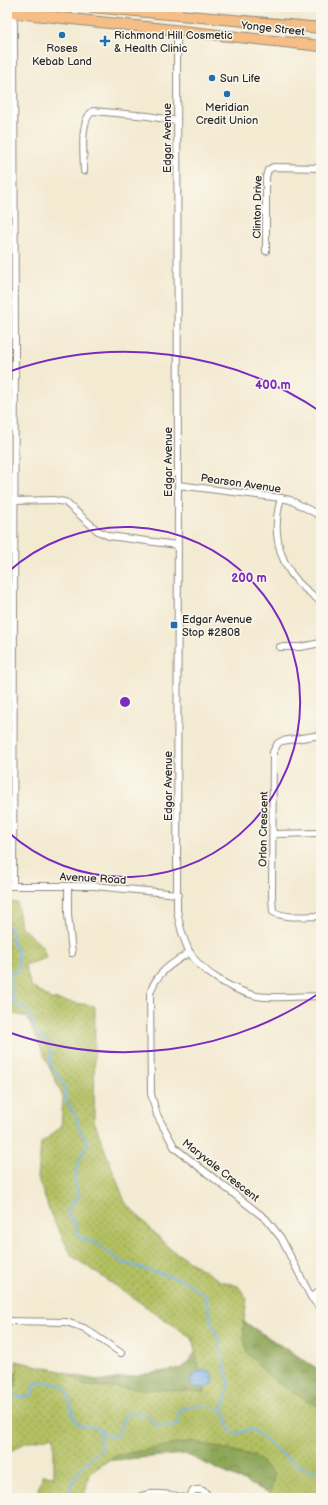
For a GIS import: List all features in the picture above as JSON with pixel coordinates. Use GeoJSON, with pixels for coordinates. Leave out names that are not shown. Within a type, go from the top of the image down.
{"type":"FeatureCollection","features":[{"type":"Feature","properties":{"kind":"main road","name":"Yonge Street"},"geometry":{"type":"LineString","coordinates":[[92,7],[179,11],[321,28]]}},
{"type":"Feature","properties":{"kind":"main road","name":"Yonge Street"},"geometry":{"type":"LineString","coordinates":[[11,10],[321,46]]}},
{"type":"Feature","properties":{"kind":"street"},"geometry":{"type":"LineString","coordinates":[[10,886],[15,348],[11,10]]}},
{"type":"Feature","properties":{"kind":"street","name":"Edgar Avenue"},"geometry":{"type":"LineString","coordinates":[[177,30],[177,910],[180,927],[190,952]]}},
{"type":"Feature","properties":{"kind":"street"},"geometry":{"type":"LineString","coordinates":[[84,171],[84,123],[88,114],[93,110],[177,121]]}},
{"type":"Feature","properties":{"kind":"street","name":"Clinton Drive"},"geometry":{"type":"LineString","coordinates":[[266,252],[266,177],[268,170],[272,167],[321,168]]}},
{"type":"Feature","properties":{"kind":"street","name":"Pearson Avenue"},"geometry":{"type":"LineString","coordinates":[[178,485],[281,498],[290,500],[321,516]]}},
{"type":"Feature","properties":{"kind":"street"},"geometry":{"type":"LineString","coordinates":[[281,498],[276,524],[276,535],[281,557],[299,584],[321,603]]}},
{"type":"Feature","properties":{"kind":"street"},"geometry":{"type":"LineString","coordinates":[[14,501],[53,500],[65,502],[98,531],[109,536],[177,545]]}},
{"type":"Feature","properties":{"kind":"street"},"geometry":{"type":"LineString","coordinates":[[280,647],[300,647],[321,643]]}},
{"type":"Feature","properties":{"kind":"street","name":"Orlon Crescent"},"geometry":{"type":"LineString","coordinates":[[321,735],[282,741],[278,743],[275,748],[272,897],[274,912],[287,916],[321,916]]}},
{"type":"Feature","properties":{"kind":"street"},"geometry":{"type":"LineString","coordinates":[[273,834],[321,833]]}},
{"type":"Feature","properties":{"kind":"street","name":"Avenue Road"},"geometry":{"type":"LineString","coordinates":[[10,886],[94,886],[178,894]]}},
{"type":"Feature","properties":{"kind":"street"},"geometry":{"type":"LineString","coordinates":[[68,886],[68,920],[72,953]]}},
{"type":"Feature","properties":{"kind":"street"},"geometry":{"type":"LineString","coordinates":[[190,952],[208,971],[230,987],[258,996],[321,996]]}},
{"type":"Feature","properties":{"kind":"street","name":"Maryvale Crescent"},"geometry":{"type":"LineString","coordinates":[[190,952],[170,966],[157,977],[152,984],[150,994],[150,1086],[157,1115],[176,1148],[258,1211],[275,1229],[291,1256],[311,1297],[321,1309]]}},
{"type":"Feature","properties":{"kind":"street"},"geometry":{"type":"LineString","coordinates":[[311,1297],[321,1289]]}},
{"type":"Feature","properties":{"kind":"street"},"geometry":{"type":"LineString","coordinates":[[7,1321],[66,1322],[84,1328],[120,1353]]}},
{"type":"Feature","properties":{"kind":"street"},"geometry":{"type":"LineString","coordinates":[[189,1498],[193,1491],[199,1489],[205,1492],[209,1498]]}},
{"type":"Feature","properties":{"kind":"street"},"geometry":{"type":"LineString","coordinates":[[138,1498],[143,1495],[155,1495],[178,1496],[184,1498]]}},
{"type":"Feature","properties":{"kind":"green space"},"geometry":{"type":"Polygon","coordinates":[[[7,902],[17,903],[21,927],[43,947],[46,958],[25,965],[31,986],[51,999],[95,1006],[94,1121],[125,1202],[169,1248],[220,1281],[238,1286],[247,1299],[243,1329],[246,1352],[274,1381],[321,1409],[321,1498],[269,1498],[274,1475],[256,1456],[191,1441],[114,1456],[89,1474],[84,1498],[35,1498],[43,1475],[54,1476],[54,1436],[25,1443],[7,1453],[7,1387],[17,1387],[16,1361],[65,1372],[86,1386],[205,1392],[192,1338],[72,1256],[51,1215],[38,1178],[41,1143],[61,1127],[63,1097],[27,1017],[7,1012],[7,902]]]}},
{"type":"Feature","properties":{"kind":"green space"},"geometry":{"type":"Polygon","coordinates":[[[227,1311],[321,1371],[321,1498],[276,1496],[185,1454],[92,1462],[52,1428],[7,1445],[7,1376],[30,1367],[103,1381],[183,1368],[227,1311]]]}},
{"type":"Feature","properties":{"kind":"water"},"geometry":{"type":"Polygon","coordinates":[[[203,1370],[211,1372],[214,1378],[213,1384],[205,1388],[194,1387],[190,1383],[191,1377],[203,1370]]]}},
{"type":"Feature","properties":{"kind":"waterway"},"geometry":{"type":"LineString","coordinates":[[7,925],[12,931],[12,943],[18,951],[18,970],[16,973],[14,971],[10,973],[9,978],[12,980],[13,1003],[19,1005],[27,1011],[30,1015],[37,1035],[49,1042],[51,1045],[50,1064],[64,1085],[66,1100],[76,1117],[80,1132],[86,1138],[88,1143],[80,1158],[75,1174],[75,1186],[79,1197],[68,1207],[68,1215],[75,1223],[77,1234],[82,1239],[96,1243],[121,1262],[182,1280],[206,1296],[211,1322],[219,1340],[229,1382],[223,1410],[227,1418],[229,1430],[236,1434],[249,1429],[253,1430],[293,1462],[311,1471],[321,1472]]}},
{"type":"Feature","properties":{"kind":"waterway"},"geometry":{"type":"LineString","coordinates":[[7,1396],[26,1397],[32,1395],[34,1390],[32,1385],[40,1382],[63,1385],[68,1394],[72,1412],[76,1421],[81,1425],[94,1427],[110,1436],[117,1435],[125,1415],[132,1412],[149,1416],[156,1425],[174,1426],[178,1424],[179,1411],[184,1408],[200,1406],[223,1410]]}},
{"type":"Feature","properties":{"kind":"waterway"},"geometry":{"type":"LineString","coordinates":[[66,1498],[83,1465],[101,1450],[100,1432]]}},
{"type":"Feature","properties":{"kind":"place","name":"Roses Kebab Land"},"geometry":{"type":"Point","coordinates":[62,35]}},
{"type":"Feature","properties":{"kind":"place","name":"Richmond Hill Cosmetic & Health Clinic"},"geometry":{"type":"Point","coordinates":[105,41]}},
{"type":"Feature","properties":{"kind":"place","name":"Sun Life"},"geometry":{"type":"Point","coordinates":[212,78]}},
{"type":"Feature","properties":{"kind":"place","name":"Meridian Credit Union"},"geometry":{"type":"Point","coordinates":[227,94]}},
{"type":"Feature","properties":{"kind":"place","name":"Edgar Avenue Stop #2808"},"geometry":{"type":"Point","coordinates":[174,625]}}]}
